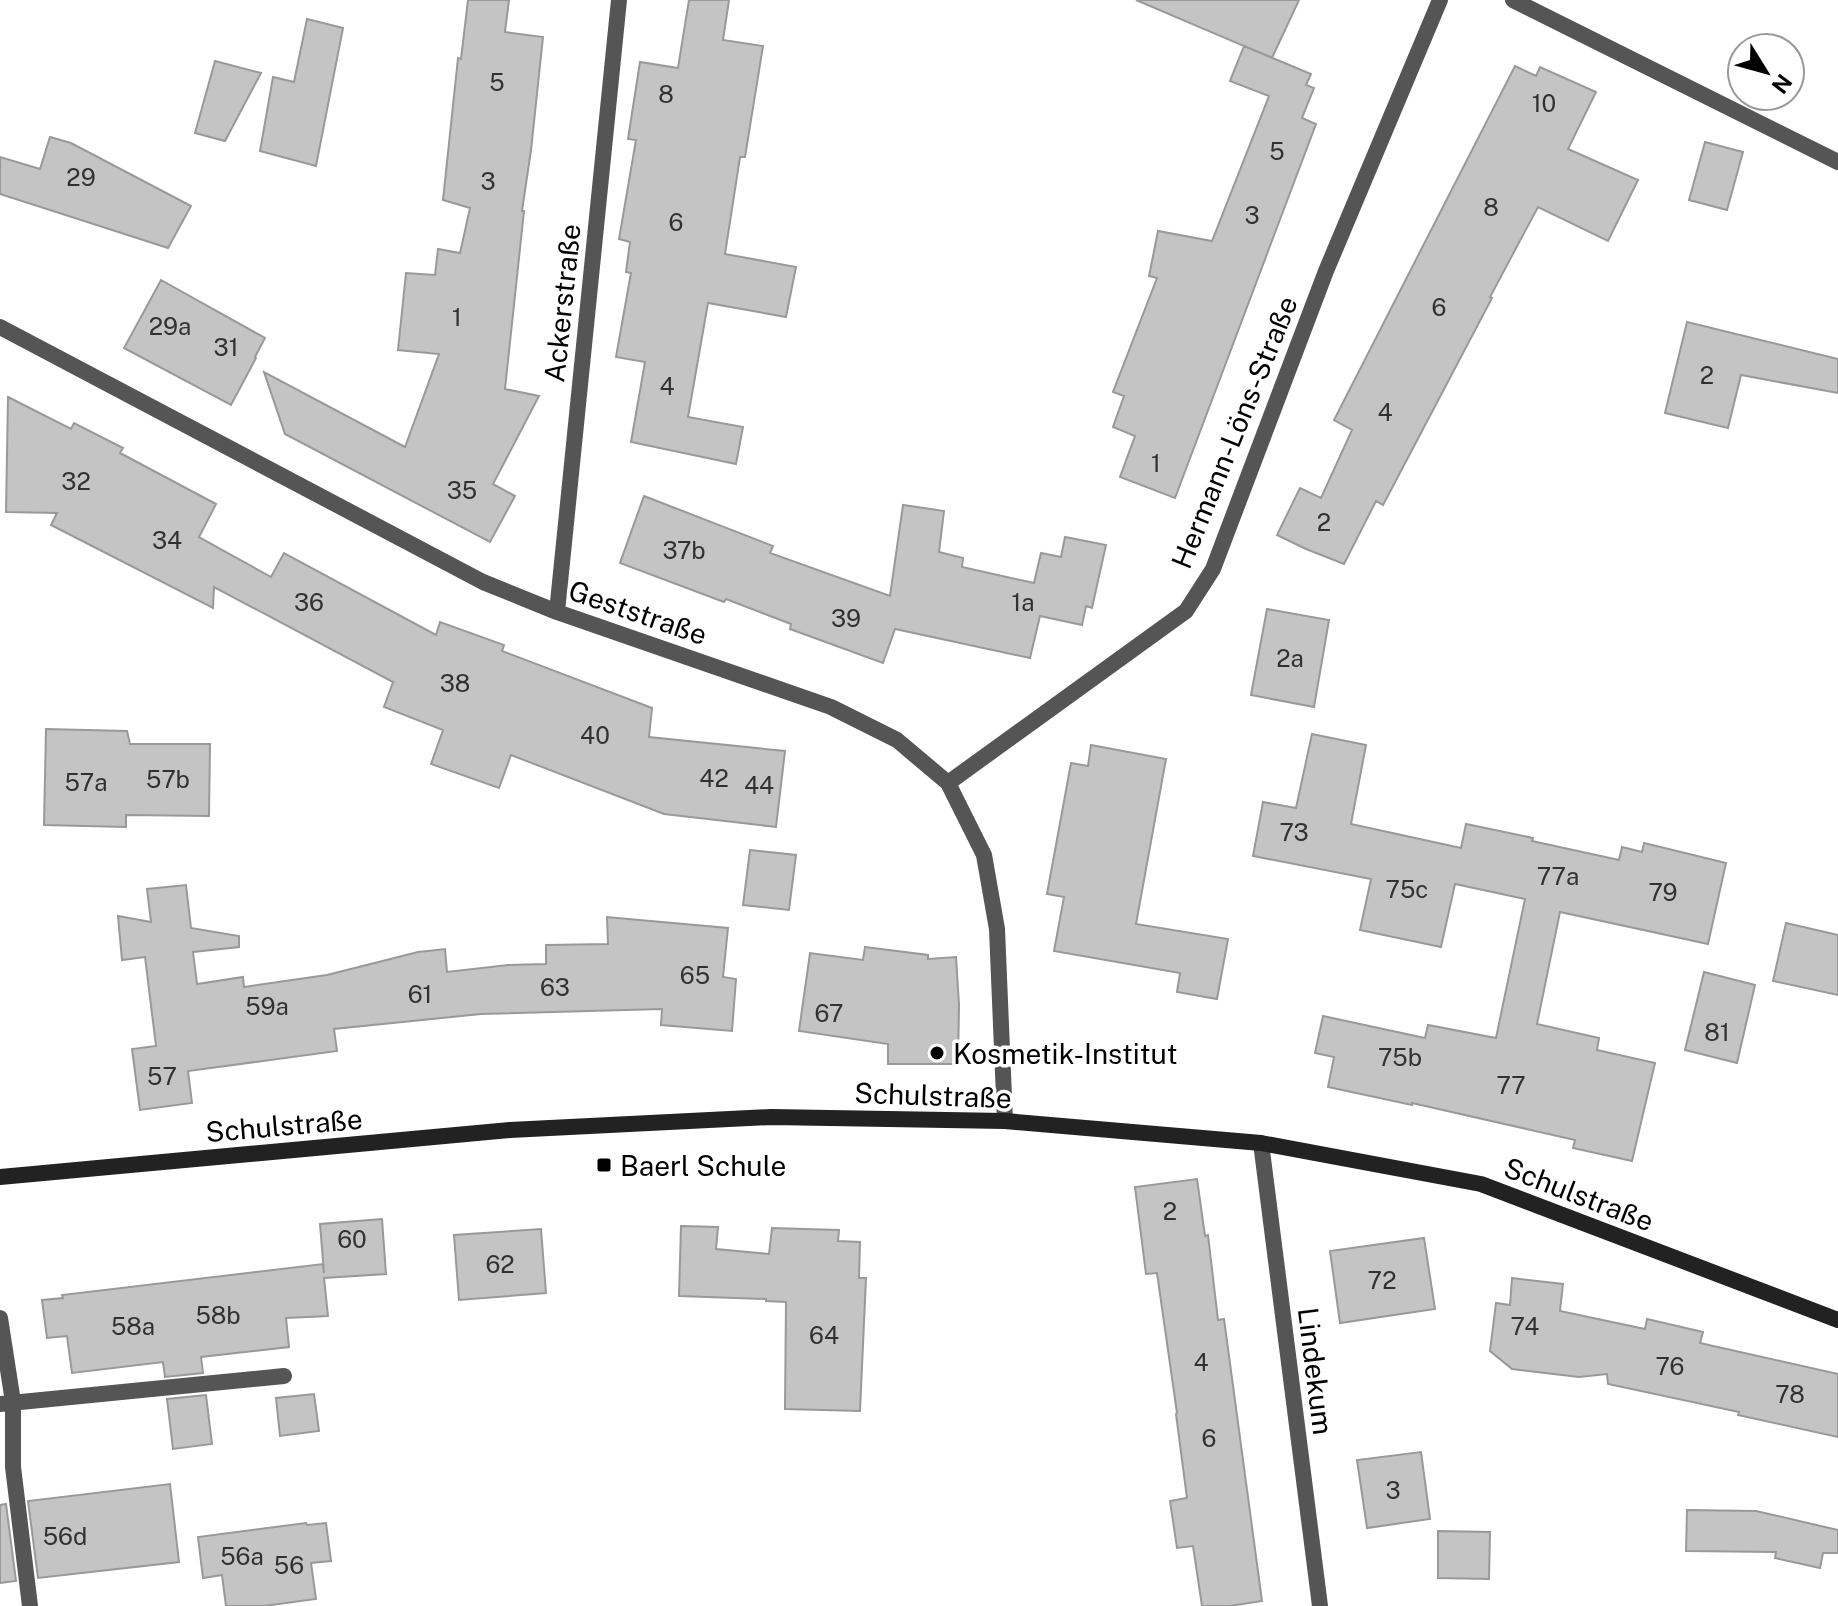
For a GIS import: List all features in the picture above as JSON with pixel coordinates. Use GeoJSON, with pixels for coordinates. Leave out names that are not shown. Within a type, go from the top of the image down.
{"type":"FeatureCollection","features":[{"type":"Feature","properties":{"kind":"street","name":"Ackerstraße"},"geometry":{"type":"LineString","coordinates":[[557,612],[619,0]]}},
{"type":"Feature","properties":{"kind":"street","name":"Hermann-Löns-Straße"},"geometry":{"type":"LineString","coordinates":[[948,783],[1186,611],[1213,569],[1326,271],[1440,0]]}},
{"type":"Feature","properties":{"kind":"street"},"geometry":{"type":"LineString","coordinates":[[1513,0],[1838,162]]}},
{"type":"Feature","properties":{"kind":"street","name":"Geststraße"},"geometry":{"type":"LineString","coordinates":[[0,327],[483,582],[557,612],[831,707],[897,740],[948,783],[984,855],[997,929],[1005,1121]]}},
{"type":"Feature","properties":{"kind":"street","name":"Schulstraße"},"geometry":{"type":"LineString","coordinates":[[0,1177],[510,1130],[771,1117],[1005,1121],[1261,1143],[1481,1184],[1838,1320]]}},
{"type":"Feature","properties":{"kind":"street","name":"Lindekum"},"geometry":{"type":"LineString","coordinates":[[1261,1143],[1320,1606]]}},
{"type":"Feature","properties":{"kind":"street"},"geometry":{"type":"LineString","coordinates":[[0,1318],[6,1403],[30,1606]]}},
{"type":"Feature","properties":{"kind":"street"},"geometry":{"type":"LineString","coordinates":[[6,1403],[284,1376]]}},
{"type":"Feature","properties":{"kind":"building"},"geometry":{"type":"Polygon","coordinates":[[[468,0],[509,0],[505,32],[543,37],[505,389],[539,396],[493,484],[515,496],[490,542],[285,434],[264,372],[405,447],[439,354],[398,350],[406,273],[435,275],[438,249],[460,253],[470,208],[443,200],[458,58],[461,59],[468,0]]]}},
{"type":"Feature","properties":{"kind":"building"},"geometry":{"type":"Polygon","coordinates":[[[689,0],[729,0],[723,40],[763,46],[745,157],[740,157],[725,254],[796,267],[786,317],[708,303],[688,417],[743,427],[736,464],[631,442],[645,362],[616,357],[631,273],[626,272],[630,242],[619,239],[636,140],[628,139],[640,62],[678,68],[689,0]]]}},
{"type":"Feature","properties":{"kind":"building"},"geometry":{"type":"Polygon","coordinates":[[[1136,0],[1299,0],[1272,58],[1136,0]]]}},
{"type":"Feature","properties":{"kind":"building"},"geometry":{"type":"Polygon","coordinates":[[[307,19],[343,28],[316,166],[260,151],[273,77],[294,82],[307,19]]]}},
{"type":"Feature","properties":{"kind":"building"},"geometry":{"type":"Polygon","coordinates":[[[1244,46],[1311,74],[1306,85],[1314,88],[1302,118],[1316,124],[1175,498],[1120,477],[1135,436],[1113,427],[1124,396],[1113,392],[1157,278],[1149,276],[1158,231],[1212,241],[1269,96],[1230,81],[1244,46]]]}},
{"type":"Feature","properties":{"kind":"building"},"geometry":{"type":"Polygon","coordinates":[[[215,61],[261,73],[225,141],[195,133],[215,61]]]}},
{"type":"Feature","properties":{"kind":"building"},"geometry":{"type":"Polygon","coordinates":[[[1515,66],[1536,76],[1540,67],[1596,92],[1568,149],[1638,180],[1608,241],[1538,207],[1383,505],[1376,501],[1344,564],[1277,535],[1300,488],[1321,498],[1352,430],[1334,420],[1515,66]]]}},
{"type":"Feature","properties":{"kind":"building"},"geometry":{"type":"Polygon","coordinates":[[[50,137],[71,143],[191,206],[168,248],[0,194],[0,157],[40,169],[50,137]]]}},
{"type":"Feature","properties":{"kind":"building"},"geometry":{"type":"Polygon","coordinates":[[[1705,142],[1743,152],[1727,210],[1689,200],[1705,142]]]}},
{"type":"Feature","properties":{"kind":"building"},"geometry":{"type":"Polygon","coordinates":[[[161,280],[265,338],[231,405],[124,348],[161,280]]]}},
{"type":"Feature","properties":{"kind":"building"},"geometry":{"type":"Polygon","coordinates":[[[1687,322],[1838,359],[1838,393],[1741,375],[1728,428],[1665,413],[1687,322]]]}},
{"type":"Feature","properties":{"kind":"building"},"geometry":{"type":"Polygon","coordinates":[[[8,397],[71,429],[74,423],[123,448],[120,453],[216,504],[199,537],[271,577],[284,553],[436,635],[440,622],[504,645],[502,651],[652,708],[649,737],[785,751],[776,827],[664,814],[511,755],[499,788],[431,764],[443,730],[384,707],[393,682],[214,587],[213,608],[51,525],[57,513],[6,512],[8,397]]]}},
{"type":"Feature","properties":{"kind":"building"},"geometry":{"type":"Polygon","coordinates":[[[644,496],[773,546],[770,553],[890,596],[903,505],[944,511],[939,552],[963,558],[962,567],[1034,583],[1041,553],[1061,557],[1065,537],[1106,545],[1092,608],[1086,606],[1082,625],[1040,616],[1030,658],[895,629],[883,663],[790,629],[791,624],[726,599],[724,602],[620,563],[644,496]]]}},
{"type":"Feature","properties":{"kind":"building"},"geometry":{"type":"Polygon","coordinates":[[[1267,609],[1329,620],[1314,707],[1251,695],[1267,609]]]}},
{"type":"Feature","properties":{"kind":"building"},"geometry":{"type":"Polygon","coordinates":[[[46,729],[127,731],[130,744],[210,744],[209,816],[126,815],[126,827],[44,825],[46,729]]]}},
{"type":"Feature","properties":{"kind":"building"},"geometry":{"type":"Polygon","coordinates":[[[1312,734],[1366,745],[1351,824],[1461,848],[1466,824],[1619,860],[1622,847],[1642,852],[1644,843],[1726,863],[1708,944],[1560,912],[1537,1024],[1599,1038],[1597,1050],[1655,1063],[1632,1161],[1573,1148],[1575,1140],[1328,1087],[1334,1057],[1315,1053],[1323,1016],[1425,1038],[1428,1025],[1496,1038],[1525,899],[1455,884],[1441,947],[1360,930],[1371,879],[1253,856],[1263,802],[1296,808],[1312,734]]]}},
{"type":"Feature","properties":{"kind":"building"},"geometry":{"type":"Polygon","coordinates":[[[1091,745],[1166,759],[1136,924],[1228,939],[1217,999],[1177,992],[1180,973],[1054,951],[1064,897],[1047,894],[1071,763],[1088,766],[1091,745]]]}},
{"type":"Feature","properties":{"kind":"building"},"geometry":{"type":"Polygon","coordinates":[[[750,850],[796,855],[789,910],[743,905],[750,850]]]}},
{"type":"Feature","properties":{"kind":"building"},"geometry":{"type":"Polygon","coordinates":[[[186,885],[191,928],[239,936],[239,947],[193,952],[197,984],[243,977],[244,987],[327,975],[418,952],[445,949],[447,972],[546,964],[546,945],[608,944],[607,917],[728,928],[723,977],[736,979],[732,1031],[661,1025],[662,1009],[481,1014],[334,1029],[337,1051],[188,1071],[192,1103],[140,1110],[132,1049],[156,1046],[145,957],[122,960],[118,916],[151,922],[147,889],[186,885]]]}},
{"type":"Feature","properties":{"kind":"building"},"geometry":{"type":"Polygon","coordinates":[[[1786,923],[1838,935],[1838,995],[1773,981],[1786,923]]]}},
{"type":"Feature","properties":{"kind":"building"},"geometry":{"type":"Polygon","coordinates":[[[865,947],[928,955],[928,959],[956,957],[958,1064],[888,1064],[888,1044],[799,1031],[810,953],[863,960],[865,947]]]}},
{"type":"Feature","properties":{"kind":"building"},"geometry":{"type":"Polygon","coordinates":[[[1704,972],[1755,985],[1737,1063],[1685,1050],[1704,972]]]}},
{"type":"Feature","properties":{"kind":"building"},"geometry":{"type":"Polygon","coordinates":[[[1197,1179],[1205,1236],[1208,1235],[1218,1320],[1224,1319],[1262,1601],[1230,1606],[1202,1606],[1193,1546],[1177,1548],[1170,1501],[1187,1498],[1157,1273],[1146,1274],[1135,1187],[1197,1179]]]}},
{"type":"Feature","properties":{"kind":"building"},"geometry":{"type":"Polygon","coordinates":[[[382,1219],[386,1274],[324,1278],[328,1316],[286,1318],[289,1347],[201,1357],[203,1373],[165,1377],[163,1362],[72,1373],[67,1336],[47,1338],[42,1300],[63,1298],[62,1295],[323,1264],[324,1273],[320,1224],[382,1219]]]}},
{"type":"Feature","properties":{"kind":"building"},"geometry":{"type":"Polygon","coordinates":[[[681,1226],[718,1227],[716,1249],[769,1254],[772,1228],[839,1230],[838,1241],[860,1242],[859,1278],[866,1278],[860,1411],[785,1409],[786,1302],[679,1296],[681,1226]]]}},
{"type":"Feature","properties":{"kind":"building"},"geometry":{"type":"Polygon","coordinates":[[[541,1229],[546,1293],[459,1300],[454,1235],[541,1229]]]}},
{"type":"Feature","properties":{"kind":"building"},"geometry":{"type":"Polygon","coordinates":[[[1424,1238],[1435,1309],[1340,1323],[1330,1251],[1424,1238]]]}},
{"type":"Feature","properties":{"kind":"building"},"geometry":{"type":"Polygon","coordinates":[[[1512,1278],[1563,1284],[1560,1311],[1645,1329],[1647,1319],[1703,1332],[1700,1343],[1838,1374],[1838,1437],[1608,1384],[1607,1374],[1579,1377],[1512,1369],[1490,1351],[1496,1303],[1510,1305],[1512,1278]]]}},
{"type":"Feature","properties":{"kind":"building"},"geometry":{"type":"Polygon","coordinates":[[[314,1394],[319,1431],[280,1436],[276,1398],[314,1394]]]}},
{"type":"Feature","properties":{"kind":"building"},"geometry":{"type":"Polygon","coordinates":[[[206,1395],[212,1444],[173,1449],[167,1399],[206,1395]]]}},
{"type":"Feature","properties":{"kind":"building"},"geometry":{"type":"Polygon","coordinates":[[[1421,1452],[1430,1519],[1367,1528],[1357,1460],[1421,1452]]]}},
{"type":"Feature","properties":{"kind":"building"},"geometry":{"type":"Polygon","coordinates":[[[170,1484],[179,1562],[38,1578],[28,1501],[170,1484]]]}},
{"type":"Feature","properties":{"kind":"building"},"geometry":{"type":"Polygon","coordinates":[[[6,1504],[16,1581],[0,1583],[0,1505],[6,1504]]]}},
{"type":"Feature","properties":{"kind":"building"},"geometry":{"type":"Polygon","coordinates":[[[1687,1510],[1756,1511],[1838,1530],[1838,1553],[1823,1553],[1820,1568],[1775,1558],[1776,1552],[1686,1551],[1687,1510]]]}},
{"type":"Feature","properties":{"kind":"building"},"geometry":{"type":"Polygon","coordinates":[[[326,1523],[331,1561],[311,1563],[316,1599],[264,1606],[226,1606],[222,1575],[203,1578],[198,1537],[326,1523]]]}},
{"type":"Feature","properties":{"kind":"building"},"geometry":{"type":"Polygon","coordinates":[[[1438,1531],[1490,1532],[1489,1579],[1438,1578],[1438,1531]]]}},
{"type":"Feature","properties":{"kind":"place","name":"Kosmetik-Institut"},"geometry":{"type":"Point","coordinates":[937,1053]}},
{"type":"Feature","properties":{"kind":"place","name":"Baerl Schule"},"geometry":{"type":"Point","coordinates":[604,1165]}}]}
